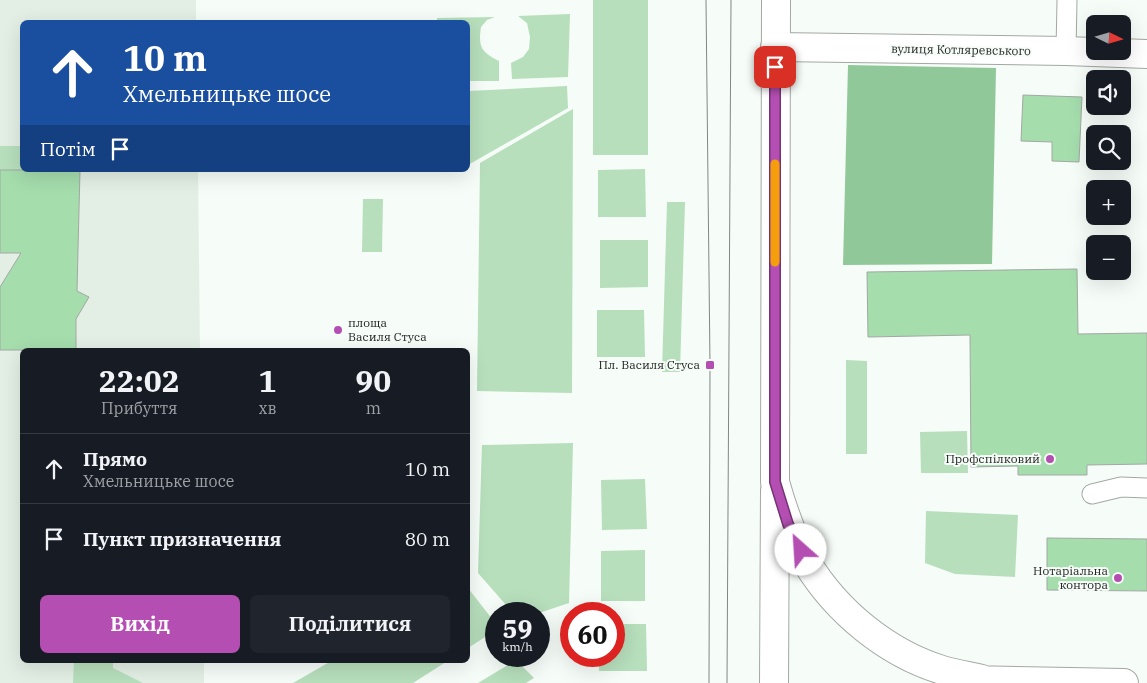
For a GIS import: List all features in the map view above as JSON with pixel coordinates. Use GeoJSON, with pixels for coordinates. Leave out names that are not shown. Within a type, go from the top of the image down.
{"type":"FeatureCollection","features":[{"type":"Feature","properties":{"kind":"main road"},"geometry":{"type":"LineString","coordinates":[[774,683],[776,0]]}},
{"type":"Feature","properties":{"kind":"main road","name":"вулиця Котляревського"},"geometry":{"type":"LineString","coordinates":[[775,47],[1147,54]]}},
{"type":"Feature","properties":{"kind":"main road"},"geometry":{"type":"LineString","coordinates":[[775,482],[788,524],[807,563],[833,598],[864,629],[901,653],[941,670],[982,680]]}},
{"type":"Feature","properties":{"kind":"main road"},"geometry":{"type":"LineString","coordinates":[[935,683],[982,680],[1124,683]]}},
{"type":"Feature","properties":{"kind":"lane"},"geometry":{"type":"LineString","coordinates":[[1066,51],[1067,0]]}},
{"type":"Feature","properties":{"kind":"lane"},"geometry":{"type":"LineString","coordinates":[[1092,494],[1121,487],[1147,488]]}},
{"type":"Feature","properties":{"kind":"shaded area"},"geometry":{"type":"Polygon","coordinates":[[[0,0],[196,0],[196,20],[20,20],[20,172],[198,172],[200,348],[20,348],[20,663],[204,663],[204,683],[0,683],[0,0]]]}},
{"type":"Feature","properties":{"kind":"green space"},"geometry":{"type":"Polygon","coordinates":[[[593,0],[648,0],[648,155],[593,155],[593,0]]]}},
{"type":"Feature","properties":{"kind":"green space"},"geometry":{"type":"Polygon","coordinates":[[[570,14],[568,77],[512,79],[511,63],[523,57],[529,49],[530,37],[527,23],[518,16],[570,14]]]}},
{"type":"Feature","properties":{"kind":"green space"},"geometry":{"type":"Polygon","coordinates":[[[495,17],[487,20],[481,27],[480,39],[485,52],[499,61],[499,81],[470,81],[470,20],[437,20],[437,18],[495,17]]]}},
{"type":"Feature","properties":{"kind":"green space"},"geometry":{"type":"Polygon","coordinates":[[[848,65],[996,68],[992,264],[843,265],[848,65]]]}},
{"type":"Feature","properties":{"kind":"green space"},"geometry":{"type":"Polygon","coordinates":[[[567,86],[568,108],[470,164],[470,91],[567,86]]]}},
{"type":"Feature","properties":{"kind":"green space"},"geometry":{"type":"Polygon","coordinates":[[[573,109],[572,393],[477,391],[480,163],[573,109]]]}},
{"type":"Feature","properties":{"kind":"green space"},"geometry":{"type":"Polygon","coordinates":[[[0,146],[20,146],[20,170],[0,170],[0,146]]]}},
{"type":"Feature","properties":{"kind":"green space"},"geometry":{"type":"Polygon","coordinates":[[[645,169],[646,217],[598,217],[598,170],[645,169]]]}},
{"type":"Feature","properties":{"kind":"green space"},"geometry":{"type":"Polygon","coordinates":[[[363,199],[383,199],[382,252],[362,252],[363,199]]]}},
{"type":"Feature","properties":{"kind":"green space"},"geometry":{"type":"Polygon","coordinates":[[[667,202],[685,202],[680,372],[662,372],[667,202]]]}},
{"type":"Feature","properties":{"kind":"green space"},"geometry":{"type":"Polygon","coordinates":[[[600,240],[648,240],[648,287],[600,288],[600,240]]]}},
{"type":"Feature","properties":{"kind":"green space"},"geometry":{"type":"Polygon","coordinates":[[[597,310],[644,310],[645,357],[597,357],[597,310]]]}},
{"type":"Feature","properties":{"kind":"green space"},"geometry":{"type":"Polygon","coordinates":[[[846,360],[867,361],[867,454],[846,454],[846,360]]]}},
{"type":"Feature","properties":{"kind":"green space"},"geometry":{"type":"Polygon","coordinates":[[[967,431],[968,473],[921,473],[920,432],[967,431]]]}},
{"type":"Feature","properties":{"kind":"green space"},"geometry":{"type":"Polygon","coordinates":[[[573,443],[569,602],[560,602],[560,606],[550,609],[550,602],[503,602],[478,573],[482,445],[573,443]]]}},
{"type":"Feature","properties":{"kind":"green space"},"geometry":{"type":"Polygon","coordinates":[[[645,479],[647,529],[602,530],[601,480],[645,479]]]}},
{"type":"Feature","properties":{"kind":"green space"},"geometry":{"type":"Polygon","coordinates":[[[926,511],[1018,515],[1015,577],[955,574],[925,563],[926,511]]]}},
{"type":"Feature","properties":{"kind":"green space"},"geometry":{"type":"Polygon","coordinates":[[[645,550],[645,601],[601,601],[601,551],[645,550]]]}},
{"type":"Feature","properties":{"kind":"green space"},"geometry":{"type":"Polygon","coordinates":[[[470,591],[485,610],[485,637],[470,647],[470,591]]]}},
{"type":"Feature","properties":{"kind":"green space"},"geometry":{"type":"Polygon","coordinates":[[[625,624],[646,624],[647,671],[599,671],[599,667],[625,667],[625,624]]]}},
{"type":"Feature","properties":{"kind":"green space"},"geometry":{"type":"Polygon","coordinates":[[[74,663],[113,663],[113,668],[143,683],[73,683],[74,663]]]}},
{"type":"Feature","properties":{"kind":"green space"},"geometry":{"type":"Polygon","coordinates":[[[328,663],[444,663],[413,683],[293,683],[328,663]]]}},
{"type":"Feature","properties":{"kind":"green space"},"geometry":{"type":"Polygon","coordinates":[[[504,667],[523,667],[534,678],[526,683],[478,683],[504,667]]]}},
{"type":"Feature","properties":{"kind":"building"},"geometry":{"type":"Polygon","coordinates":[[[1023,95],[1082,97],[1079,162],[1052,161],[1052,142],[1021,141],[1023,95]]]}},
{"type":"Feature","properties":{"kind":"building"},"geometry":{"type":"Polygon","coordinates":[[[0,170],[80,172],[77,291],[89,297],[76,319],[76,348],[0,350],[0,287],[21,253],[0,253],[0,170]]]}},
{"type":"Feature","properties":{"kind":"building"},"geometry":{"type":"Polygon","coordinates":[[[1077,269],[1078,334],[1147,333],[1147,464],[1087,465],[1087,475],[1018,475],[1018,466],[971,467],[970,335],[868,337],[867,272],[1077,269]]]}},
{"type":"Feature","properties":{"kind":"building"},"geometry":{"type":"Polygon","coordinates":[[[1047,538],[1147,539],[1147,591],[1047,590],[1047,538]]]}},
{"type":"Feature","properties":{"kind":"tram line"},"geometry":{"type":"LineString","coordinates":[[706,0],[710,365],[709,683]]}},
{"type":"Feature","properties":{"kind":"tram line"},"geometry":{"type":"LineString","coordinates":[[727,683],[731,0]]}},
{"type":"Feature","properties":{"kind":"slow traffic"},"geometry":{"type":"LineString","coordinates":[[775,164],[775,262]]}},
{"type":"Feature","properties":{"kind":"place","name":"площа Василя Стуса"},"geometry":{"type":"Point","coordinates":[338,330]}},
{"type":"Feature","properties":{"kind":"place","name":"Пл. Василя Стуса"},"geometry":{"type":"Point","coordinates":[710,365]}},
{"type":"Feature","properties":{"kind":"place","name":"Профспілковий"},"geometry":{"type":"Point","coordinates":[1050,459]}},
{"type":"Feature","properties":{"kind":"place","name":"Нотаріальна контора"},"geometry":{"type":"Point","coordinates":[1118,578]}},
{"type":"Feature","properties":{"kind":"route"},"geometry":{"type":"LineString","coordinates":[[775,67],[775,482],[788,524],[801,550]]}}]}
